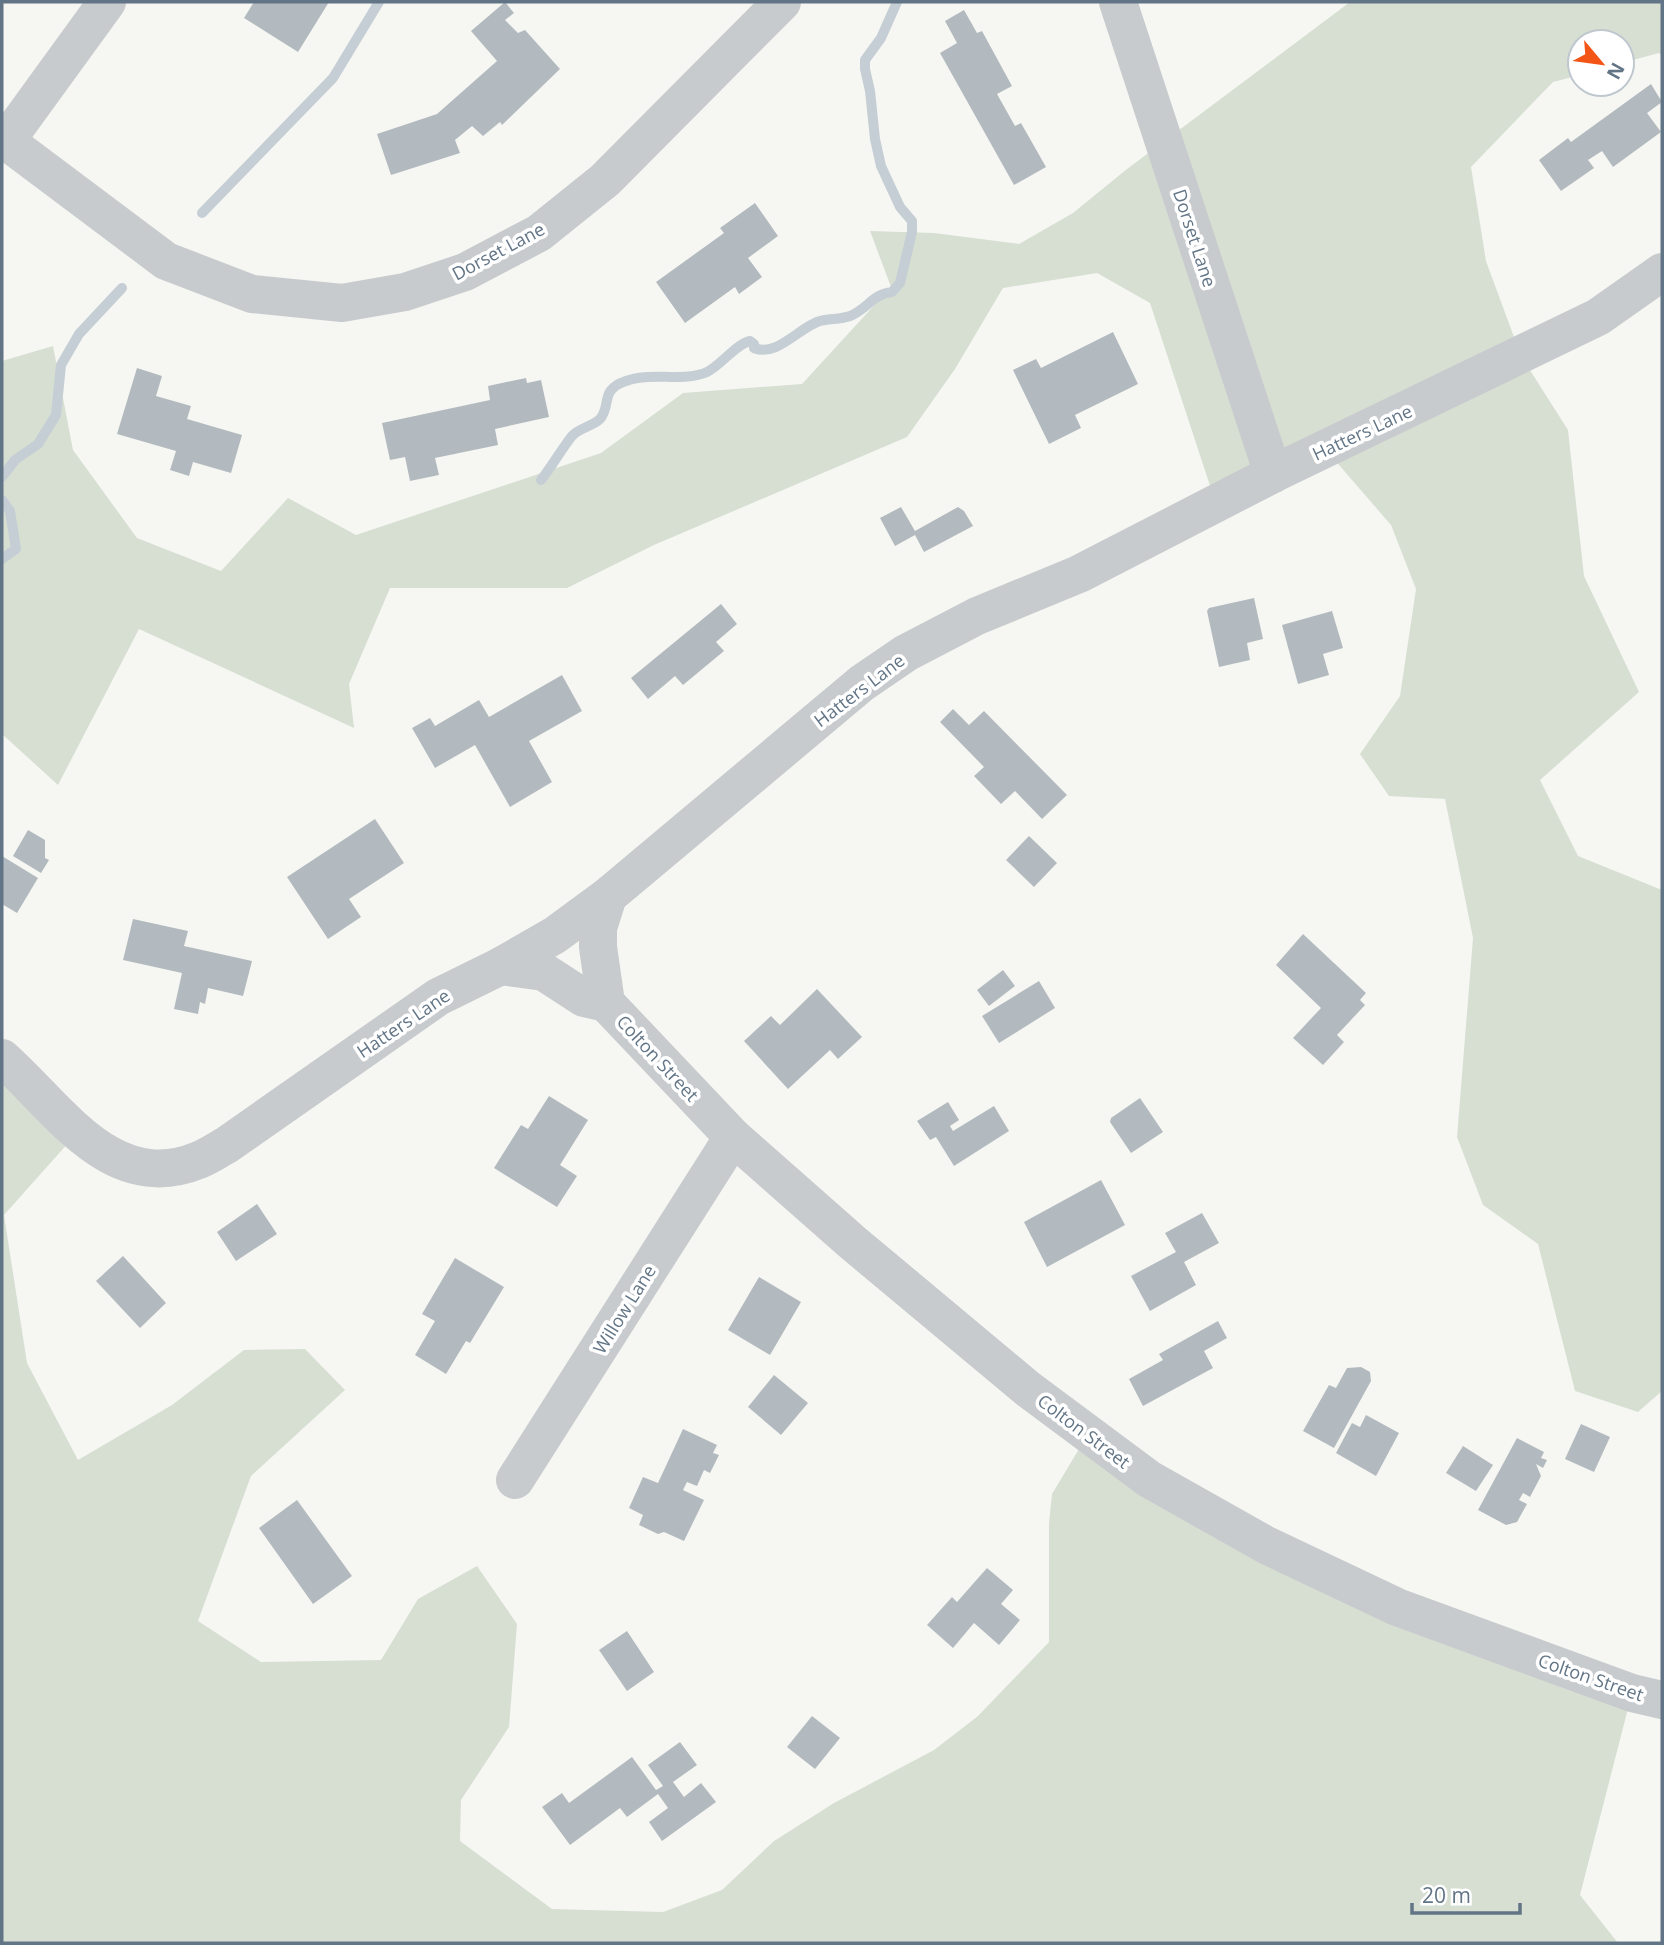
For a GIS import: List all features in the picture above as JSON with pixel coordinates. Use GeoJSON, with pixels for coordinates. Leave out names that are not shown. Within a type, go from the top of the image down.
{"type":"FeatureCollection","features":[{"type":"Feature","properties":{"kind":"street","name":"Dorset Lane"},"geometry":{"type":"LineString","coordinates":[[107,2],[4,139],[166,261],[251,294],[342,303],[405,292],[465,272],[539,233],[605,180],[782,2]]}},
{"type":"Feature","properties":{"kind":"street","name":"Dorset Lane"},"geometry":{"type":"LineString","coordinates":[[1118,2],[1273,474]]}},
{"type":"Feature","properties":{"kind":"street","name":"Hatters Lane"},"geometry":{"type":"LineString","coordinates":[[2,1058],[101,1152],[122,1163],[147,1168],[172,1168],[200,1160],[228,1144],[438,997],[501,967],[555,935],[608,896],[862,683],[906,653],[976,616],[1079,575],[1273,474],[1598,317],[1662,272]]}},
{"type":"Feature","properties":{"kind":"street","name":"Colton Street"},"geometry":{"type":"LineString","coordinates":[[606,1003],[598,928],[608,896]]}},
{"type":"Feature","properties":{"kind":"street","name":"Colton Street"},"geometry":{"type":"LineString","coordinates":[[501,967],[544,972],[584,998],[606,1003],[733,1137],[852,1242],[1028,1389],[1149,1479],[1266,1545],[1397,1607],[1632,1693],[1662,1700]]}},
{"type":"Feature","properties":{"kind":"street","name":"Willow Lane"},"geometry":{"type":"LineString","coordinates":[[515,1480],[733,1137]]}},
{"type":"Feature","properties":{"kind":"shaded area"},"geometry":{"type":"Polygon","coordinates":[[[1350,2],[1662,2],[1662,55],[1659,53],[1636,59],[1636,28],[1566,28],[1566,79],[1553,82],[1471,167],[1486,261],[1521,356],[1568,430],[1584,576],[1639,692],[1540,780],[1578,856],[1662,890],[1662,1391],[1638,1412],[1575,1391],[1538,1244],[1483,1205],[1457,1137],[1473,938],[1445,799],[1389,796],[1360,754],[1400,696],[1416,589],[1391,525],[1326,450],[1216,504],[1150,303],[1097,273],[1003,288],[955,369],[907,437],[654,545],[567,588],[390,588],[349,684],[354,728],[139,629],[58,785],[2,734],[2,361],[53,346],[73,450],[137,538],[221,571],[288,498],[356,535],[601,453],[683,393],[802,384],[891,287],[870,231],[934,233],[1019,244],[1073,213],[1127,169],[1350,2]]]}},
{"type":"Feature","properties":{"kind":"shaded area"},"geometry":{"type":"Polygon","coordinates":[[[2,1058],[78,1132],[4,1215],[27,1363],[78,1460],[172,1405],[244,1350],[305,1349],[345,1390],[251,1476],[198,1621],[261,1662],[381,1660],[418,1599],[477,1566],[517,1624],[509,1727],[461,1800],[460,1841],[552,1909],[663,1912],[722,1890],[774,1841],[834,1803],[934,1750],[978,1716],[1049,1642],[1049,1523],[1052,1494],[1088,1434],[1149,1479],[1632,1693],[1580,1895],[1618,1943],[2,1943],[2,1058]]]}},
{"type":"Feature","properties":{"kind":"building"},"geometry":{"type":"Polygon","coordinates":[[[254,2],[329,2],[298,52],[244,18],[254,2]]]}},
{"type":"Feature","properties":{"kind":"building"},"geometry":{"type":"Polygon","coordinates":[[[505,2],[514,13],[505,20],[518,33],[525,30],[560,69],[502,125],[500,122],[483,136],[472,126],[455,140],[460,153],[391,175],[377,134],[437,114],[497,61],[471,31],[505,2]]]}},
{"type":"Feature","properties":{"kind":"building"},"geometry":{"type":"Polygon","coordinates":[[[964,10],[977,33],[982,31],[1012,86],[997,94],[1015,126],[1021,123],[1046,167],[1014,185],[940,53],[957,43],[945,21],[964,10]]]}},
{"type":"Feature","properties":{"kind":"building"},"geometry":{"type":"Polygon","coordinates":[[[1651,84],[1662,102],[1647,113],[1661,132],[1613,167],[1602,151],[1588,160],[1594,168],[1561,191],[1539,160],[1568,138],[1571,142],[1632,98],[1636,98],[1636,95],[1651,84]]]}},
{"type":"Feature","properties":{"kind":"building"},"geometry":{"type":"Polygon","coordinates":[[[755,203],[778,236],[748,258],[762,277],[739,294],[735,287],[685,323],[656,282],[724,233],[720,228],[755,203]]]}},
{"type":"Feature","properties":{"kind":"building"},"geometry":{"type":"Polygon","coordinates":[[[1113,332],[1138,384],[1075,415],[1081,428],[1049,444],[1013,370],[1036,359],[1041,368],[1113,332]]]}},
{"type":"Feature","properties":{"kind":"building"},"geometry":{"type":"Polygon","coordinates":[[[137,368],[162,376],[156,396],[191,406],[187,419],[242,435],[231,473],[193,462],[189,476],[170,470],[176,451],[117,434],[137,368]]]}},
{"type":"Feature","properties":{"kind":"building"},"geometry":{"type":"Polygon","coordinates":[[[526,378],[527,383],[541,380],[549,417],[495,429],[498,445],[435,458],[439,475],[410,481],[405,457],[390,460],[382,423],[490,400],[488,386],[526,378]]]}},
{"type":"Feature","properties":{"kind":"building"},"geometry":{"type":"Polygon","coordinates":[[[901,507],[915,531],[958,507],[964,511],[973,526],[924,552],[915,535],[895,546],[880,518],[901,507]]]}},
{"type":"Feature","properties":{"kind":"building"},"geometry":{"type":"Polygon","coordinates":[[[1254,598],[1263,639],[1247,643],[1250,660],[1219,667],[1207,611],[1209,608],[1254,598]]]}},
{"type":"Feature","properties":{"kind":"building"},"geometry":{"type":"Polygon","coordinates":[[[721,604],[737,624],[716,642],[724,651],[683,685],[675,676],[648,699],[631,678],[721,604]]]}},
{"type":"Feature","properties":{"kind":"building"},"geometry":{"type":"Polygon","coordinates":[[[1332,611],[1343,648],[1323,654],[1329,675],[1298,684],[1282,625],[1332,611]]]}},
{"type":"Feature","properties":{"kind":"building"},"geometry":{"type":"Polygon","coordinates":[[[562,675],[582,711],[529,741],[552,782],[510,807],[475,745],[435,768],[412,728],[430,718],[435,726],[479,700],[489,717],[562,675]]]}},
{"type":"Feature","properties":{"kind":"building"},"geometry":{"type":"Polygon","coordinates":[[[953,709],[969,725],[984,711],[1067,795],[1042,819],[1015,791],[1001,804],[974,776],[984,767],[940,722],[953,709]]]}},
{"type":"Feature","properties":{"kind":"building"},"geometry":{"type":"Polygon","coordinates":[[[375,819],[404,863],[349,899],[361,917],[328,939],[287,877],[375,819]]]}},
{"type":"Feature","properties":{"kind":"building"},"geometry":{"type":"Polygon","coordinates":[[[28,830],[45,840],[45,858],[49,860],[41,873],[13,856],[28,830]]]}},
{"type":"Feature","properties":{"kind":"building"},"geometry":{"type":"Polygon","coordinates":[[[1029,836],[1057,863],[1034,887],[1006,860],[1029,836]]]}},
{"type":"Feature","properties":{"kind":"building"},"geometry":{"type":"Polygon","coordinates":[[[2,856],[38,878],[17,913],[2,904],[2,856]]]}},
{"type":"Feature","properties":{"kind":"building"},"geometry":{"type":"Polygon","coordinates":[[[133,919],[188,931],[184,946],[252,961],[243,996],[208,988],[205,1004],[200,1002],[198,1014],[174,1009],[182,973],[123,960],[133,919]]]}},
{"type":"Feature","properties":{"kind":"building"},"geometry":{"type":"Polygon","coordinates":[[[1303,934],[1366,993],[1360,1000],[1365,1005],[1337,1035],[1344,1042],[1323,1065],[1293,1038],[1321,1008],[1276,965],[1303,934]]]}},
{"type":"Feature","properties":{"kind":"building"},"geometry":{"type":"Polygon","coordinates":[[[1003,970],[1015,986],[989,1006],[977,990],[1003,970]]]}},
{"type":"Feature","properties":{"kind":"building"},"geometry":{"type":"Polygon","coordinates":[[[1039,981],[1055,1008],[999,1043],[982,1016],[1039,981]]]}},
{"type":"Feature","properties":{"kind":"building"},"geometry":{"type":"Polygon","coordinates":[[[817,989],[862,1037],[838,1059],[830,1050],[788,1089],[744,1041],[771,1016],[780,1025],[817,989]]]}},
{"type":"Feature","properties":{"kind":"building"},"geometry":{"type":"Polygon","coordinates":[[[549,1096],[588,1120],[560,1165],[577,1176],[557,1207],[494,1168],[521,1125],[528,1129],[549,1096]]]}},
{"type":"Feature","properties":{"kind":"building"},"geometry":{"type":"Polygon","coordinates":[[[1140,1098],[1163,1132],[1131,1153],[1110,1122],[1111,1118],[1140,1098]]]}},
{"type":"Feature","properties":{"kind":"building"},"geometry":{"type":"Polygon","coordinates":[[[948,1102],[959,1120],[950,1126],[953,1131],[994,1106],[1009,1131],[954,1166],[936,1137],[930,1140],[917,1121],[948,1102]]]}},
{"type":"Feature","properties":{"kind":"building"},"geometry":{"type":"Polygon","coordinates":[[[1101,1180],[1125,1225],[1047,1267],[1024,1222],[1101,1180]]]}},
{"type":"Feature","properties":{"kind":"building"},"geometry":{"type":"Polygon","coordinates":[[[257,1204],[277,1234],[236,1261],[217,1232],[257,1204]]]}},
{"type":"Feature","properties":{"kind":"building"},"geometry":{"type":"Polygon","coordinates":[[[1202,1213],[1219,1243],[1184,1262],[1196,1285],[1150,1311],[1131,1276],[1176,1252],[1165,1233],[1202,1213]]]}},
{"type":"Feature","properties":{"kind":"building"},"geometry":{"type":"Polygon","coordinates":[[[123,1256],[166,1303],[140,1328],[96,1281],[123,1256]]]}},
{"type":"Feature","properties":{"kind":"building"},"geometry":{"type":"Polygon","coordinates":[[[455,1258],[504,1287],[470,1343],[466,1341],[446,1374],[415,1355],[435,1321],[422,1314],[455,1258]]]}},
{"type":"Feature","properties":{"kind":"building"},"geometry":{"type":"Polygon","coordinates":[[[759,1277],[801,1302],[770,1355],[728,1330],[759,1277]]]}},
{"type":"Feature","properties":{"kind":"building"},"geometry":{"type":"Polygon","coordinates":[[[1218,1321],[1227,1338],[1204,1351],[1213,1368],[1143,1406],[1129,1379],[1163,1360],[1159,1354],[1218,1321]]]}},
{"type":"Feature","properties":{"kind":"building"},"geometry":{"type":"Polygon","coordinates":[[[1361,1367],[1370,1372],[1371,1381],[1334,1448],[1303,1431],[1329,1385],[1336,1388],[1347,1368],[1361,1367]]]}},
{"type":"Feature","properties":{"kind":"building"},"geometry":{"type":"Polygon","coordinates":[[[774,1375],[808,1403],[781,1435],[748,1407],[774,1375]]]}},
{"type":"Feature","properties":{"kind":"building"},"geometry":{"type":"Polygon","coordinates":[[[1366,1415],[1399,1433],[1376,1476],[1336,1453],[1352,1423],[1360,1427],[1366,1415]]]}},
{"type":"Feature","properties":{"kind":"building"},"geometry":{"type":"Polygon","coordinates":[[[1581,1424],[1610,1437],[1594,1472],[1565,1459],[1581,1424]]]}},
{"type":"Feature","properties":{"kind":"building"},"geometry":{"type":"Polygon","coordinates":[[[683,1429],[717,1445],[713,1453],[719,1455],[710,1473],[704,1470],[697,1486],[687,1482],[683,1490],[704,1500],[684,1541],[664,1532],[658,1534],[639,1525],[643,1515],[629,1508],[643,1477],[658,1483],[683,1429]]]}},
{"type":"Feature","properties":{"kind":"building"},"geometry":{"type":"Polygon","coordinates":[[[1517,1438],[1544,1452],[1541,1458],[1547,1460],[1543,1468],[1536,1464],[1541,1476],[1530,1497],[1523,1493],[1519,1500],[1527,1504],[1517,1522],[1506,1525],[1478,1510],[1517,1438]]]}},
{"type":"Feature","properties":{"kind":"building"},"geometry":{"type":"Polygon","coordinates":[[[1463,1446],[1493,1465],[1476,1491],[1446,1473],[1463,1446]]]}},
{"type":"Feature","properties":{"kind":"building"},"geometry":{"type":"Polygon","coordinates":[[[297,1500],[352,1576],[313,1604],[259,1528],[297,1500]]]}},
{"type":"Feature","properties":{"kind":"building"},"geometry":{"type":"Polygon","coordinates":[[[987,1568],[1013,1590],[1001,1604],[1020,1620],[999,1645],[974,1623],[953,1648],[927,1625],[952,1597],[957,1602],[987,1568]]]}},
{"type":"Feature","properties":{"kind":"building"},"geometry":{"type":"Polygon","coordinates":[[[627,1631],[654,1672],[627,1691],[599,1650],[627,1631]]]}},
{"type":"Feature","properties":{"kind":"building"},"geometry":{"type":"Polygon","coordinates":[[[812,1716],[840,1738],[815,1769],[787,1747],[812,1716]]]}},
{"type":"Feature","properties":{"kind":"building"},"geometry":{"type":"Polygon","coordinates":[[[680,1742],[697,1765],[673,1782],[684,1797],[701,1783],[716,1802],[662,1841],[649,1822],[668,1808],[658,1794],[627,1817],[620,1808],[570,1845],[542,1807],[562,1793],[569,1803],[632,1757],[656,1790],[663,1786],[648,1765],[680,1742]]]}},
{"type":"Feature","properties":{"kind":"waterway"},"geometry":{"type":"LineString","coordinates":[[202,213],[333,78],[379,2]]}},
{"type":"Feature","properties":{"kind":"waterway"},"geometry":{"type":"LineString","coordinates":[[541,480],[572,436],[600,419],[609,393],[618,385],[635,378],[688,376],[707,372],[745,343],[750,341],[754,348],[762,350],[778,346],[817,322],[856,313],[885,293],[892,292],[900,283],[912,221],[900,207],[881,166],[865,69],[865,60],[881,38],[897,2]]}},
{"type":"Feature","properties":{"kind":"waterway"},"geometry":{"type":"LineString","coordinates":[[2,477],[15,460],[38,444],[56,415],[61,365],[79,334],[122,288]]}},
{"type":"Feature","properties":{"kind":"waterway"},"geometry":{"type":"LineString","coordinates":[[2,500],[10,511],[16,549],[2,559]]}}]}
